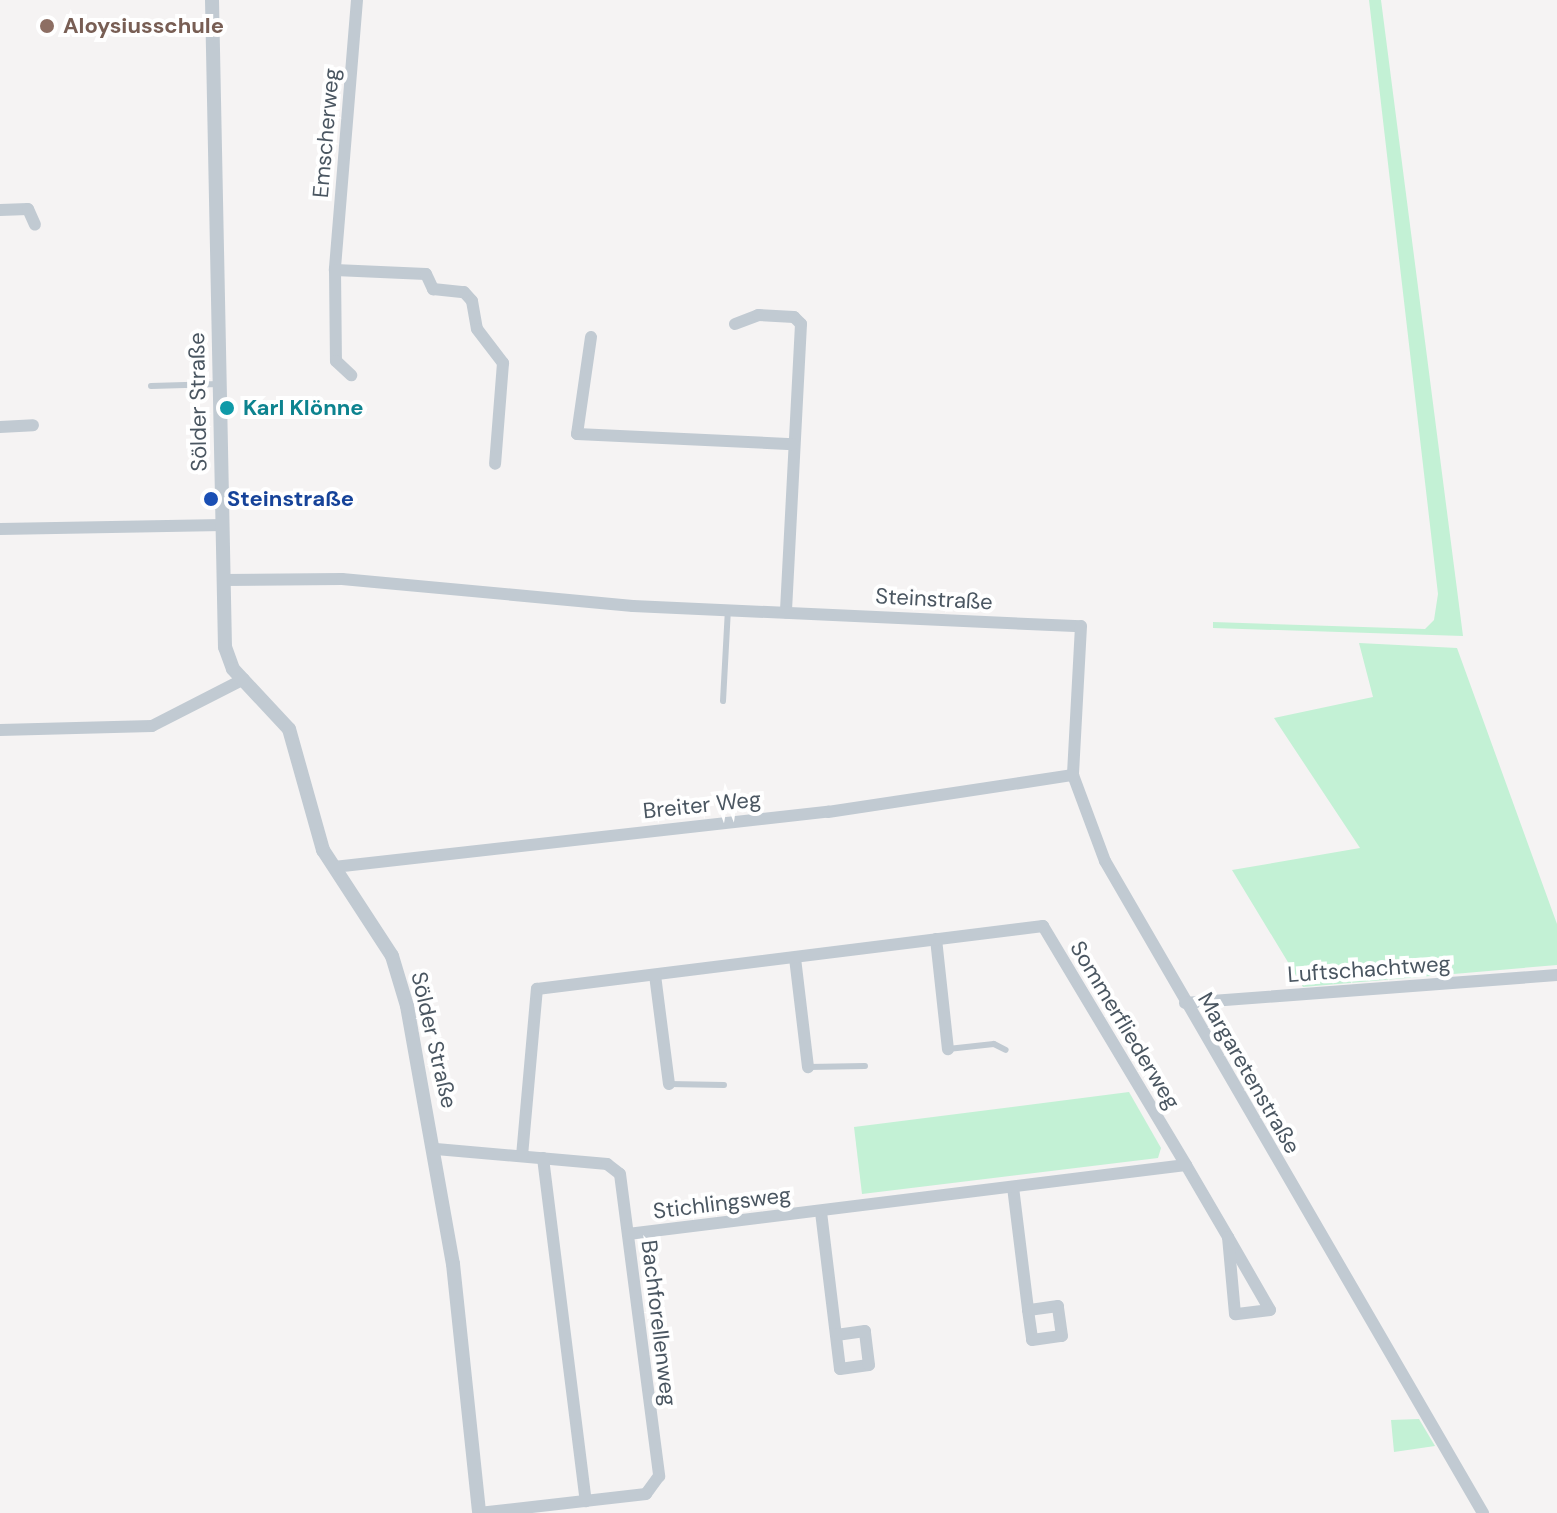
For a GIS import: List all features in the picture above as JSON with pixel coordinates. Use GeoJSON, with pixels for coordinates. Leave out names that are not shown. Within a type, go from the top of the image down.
{"type":"FeatureCollection","features":[{"type":"Feature","properties":{"kind":"street","name":"Sölder Straße"},"geometry":{"type":"LineString","coordinates":[[212,0],[225,647],[244,679],[289,729],[334,867],[392,956],[436,1149],[479,1513]]}},
{"type":"Feature","properties":{"kind":"street","name":"Emscherweg"},"geometry":{"type":"LineString","coordinates":[[351,375],[336,361],[335,270],[357,0]]}},
{"type":"Feature","properties":{"kind":"street"},"geometry":{"type":"LineString","coordinates":[[0,210],[28,209],[35,225]]}},
{"type":"Feature","properties":{"kind":"street"},"geometry":{"type":"LineString","coordinates":[[335,270],[426,274],[433,289],[464,292],[472,301],[477,329],[503,363],[495,464]]}},
{"type":"Feature","properties":{"kind":"street"},"geometry":{"type":"LineString","coordinates":[[735,324],[758,315],[798,319],[786,613]]}},
{"type":"Feature","properties":{"kind":"street"},"geometry":{"type":"LineString","coordinates":[[591,337],[577,434],[793,444]]}},
{"type":"Feature","properties":{"kind":"street"},"geometry":{"type":"LineString","coordinates":[[0,427],[33,425]]}},
{"type":"Feature","properties":{"kind":"street"},"geometry":{"type":"LineString","coordinates":[[0,529],[223,525]]}},
{"type":"Feature","properties":{"kind":"street","name":"Steinstraße"},"geometry":{"type":"LineString","coordinates":[[224,580],[342,579],[728,610],[1081,626]]}},
{"type":"Feature","properties":{"kind":"street","name":"Margaretenstraße"},"geometry":{"type":"LineString","coordinates":[[1081,626],[1073,775],[1105,861],[1483,1513]]}},
{"type":"Feature","properties":{"kind":"street"},"geometry":{"type":"LineString","coordinates":[[0,730],[152,726],[244,679]]}},
{"type":"Feature","properties":{"kind":"street","name":"Breiter Weg"},"geometry":{"type":"LineString","coordinates":[[334,867],[828,812],[1073,775]]}},
{"type":"Feature","properties":{"kind":"street","name":"Sommerfliederweg"},"geometry":{"type":"LineString","coordinates":[[522,1156],[537,989],[1043,926],[1186,1165],[1228,1237],[1235,1249],[1270,1310],[1235,1314],[1228,1237]]}},
{"type":"Feature","properties":{"kind":"street"},"geometry":{"type":"LineString","coordinates":[[936,939],[948,1049]]}},
{"type":"Feature","properties":{"kind":"street"},"geometry":{"type":"LineString","coordinates":[[795,958],[808,1067]]}},
{"type":"Feature","properties":{"kind":"street"},"geometry":{"type":"LineString","coordinates":[[655,975],[669,1084]]}},
{"type":"Feature","properties":{"kind":"street","name":"Luftschachtweg"},"geometry":{"type":"LineString","coordinates":[[1185,1003],[1557,975]]}},
{"type":"Feature","properties":{"kind":"street","name":"Bachforellenweg"},"geometry":{"type":"LineString","coordinates":[[436,1149],[543,1158],[616,1169],[628,1234],[659,1476],[646,1494],[479,1513]]}},
{"type":"Feature","properties":{"kind":"street"},"geometry":{"type":"LineString","coordinates":[[543,1158],[586,1501]]}},
{"type":"Feature","properties":{"kind":"street","name":"Stichlingsweg"},"geometry":{"type":"LineString","coordinates":[[628,1234],[1186,1165]]}},
{"type":"Feature","properties":{"kind":"street"},"geometry":{"type":"LineString","coordinates":[[1013,1187],[1028,1310]]}},
{"type":"Feature","properties":{"kind":"street","name":"Stichlingsweg"},"geometry":{"type":"LineString","coordinates":[[821,1212],[836,1335]]}},
{"type":"Feature","properties":{"kind":"lane"},"geometry":{"type":"LineString","coordinates":[[151,386],[219,384]]}},
{"type":"Feature","properties":{"kind":"lane"},"geometry":{"type":"LineString","coordinates":[[723,701],[728,610]]}},
{"type":"Feature","properties":{"kind":"lane"},"geometry":{"type":"LineString","coordinates":[[948,1049],[994,1044],[1006,1050]]}},
{"type":"Feature","properties":{"kind":"lane"},"geometry":{"type":"LineString","coordinates":[[808,1067],[865,1066]]}},
{"type":"Feature","properties":{"kind":"lane"},"geometry":{"type":"LineString","coordinates":[[669,1084],[724,1085]]}},
{"type":"Feature","properties":{"kind":"green space"},"geometry":{"type":"Polygon","coordinates":[[[1369,0],[1381,0],[1463,636],[1213,628],[1213,622],[1425,629],[1434,620],[1438,594],[1369,0]]]}},
{"type":"Feature","properties":{"kind":"green space"},"geometry":{"type":"Polygon","coordinates":[[[1359,643],[1457,648],[1557,924],[1557,965],[1303,987],[1232,870],[1360,848],[1274,718],[1373,697],[1359,643]]]}},
{"type":"Feature","properties":{"kind":"green space"},"geometry":{"type":"Polygon","coordinates":[[[1129,1092],[1161,1148],[1158,1158],[862,1194],[854,1127],[1129,1092]]]}},
{"type":"Feature","properties":{"kind":"green space"},"geometry":{"type":"Polygon","coordinates":[[[1419,1419],[1435,1446],[1394,1452],[1391,1420],[1419,1419]]]}},
{"type":"Feature","properties":{"kind":"place","name":"Aloysiusschule"},"geometry":{"type":"Point","coordinates":[47,26]}},
{"type":"Feature","properties":{"kind":"place","name":"Karl Klönne"},"geometry":{"type":"Point","coordinates":[227,408]}},
{"type":"Feature","properties":{"kind":"place","name":"Steinstraße"},"geometry":{"type":"Point","coordinates":[211,499]}}]}
